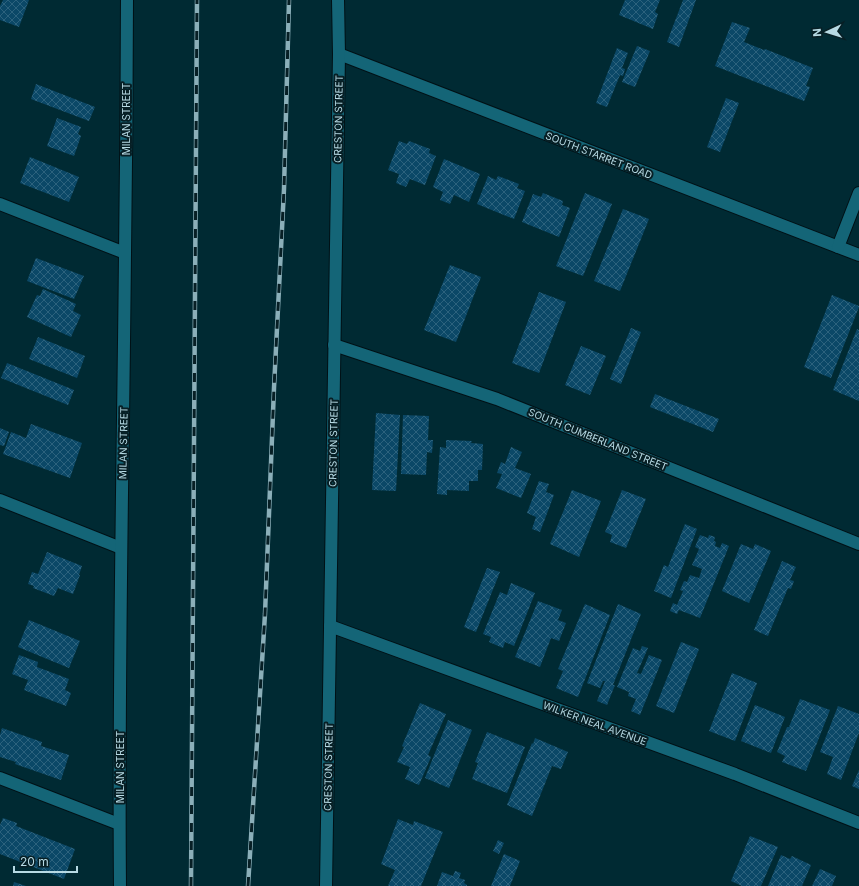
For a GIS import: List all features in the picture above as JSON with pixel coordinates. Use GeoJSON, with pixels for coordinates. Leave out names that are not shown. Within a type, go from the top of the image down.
{"type":"FeatureCollection","features":[{"type":"Feature","properties":{"kind":"street","name":"MILAN STREET"},"geometry":{"type":"LineString","coordinates":[[120,886],[121,548],[127,0]]}},
{"type":"Feature","properties":{"kind":"street","name":"CRESTON STREET"},"geometry":{"type":"LineString","coordinates":[[326,886],[339,54],[338,0]]}},
{"type":"Feature","properties":{"kind":"street","name":"SOUTH STARRET ROAD"},"geometry":{"type":"LineString","coordinates":[[339,54],[859,255]]}},
{"type":"Feature","properties":{"kind":"street"},"geometry":{"type":"LineString","coordinates":[[838,247],[859,193]]}},
{"type":"Feature","properties":{"kind":"street"},"geometry":{"type":"LineString","coordinates":[[0,204],[125,253]]}},
{"type":"Feature","properties":{"kind":"street","name":"SOUTH CUMBERLAND STREET"},"geometry":{"type":"LineString","coordinates":[[334,345],[497,399],[859,544]]}},
{"type":"Feature","properties":{"kind":"street"},"geometry":{"type":"LineString","coordinates":[[0,500],[121,548]]}},
{"type":"Feature","properties":{"kind":"street","name":"WILKER NEAL AVENUE"},"geometry":{"type":"LineString","coordinates":[[330,626],[735,774],[859,823]]}},
{"type":"Feature","properties":{"kind":"street"},"geometry":{"type":"LineString","coordinates":[[0,778],[119,824]]}},
{"type":"Feature","properties":{"kind":"building"},"geometry":{"type":"Polygon","coordinates":[[[3,0],[29,0],[19,27],[0,20],[0,6],[3,0]]]}},
{"type":"Feature","properties":{"kind":"building"},"geometry":{"type":"Polygon","coordinates":[[[625,0],[660,0],[655,12],[658,14],[653,29],[619,15],[625,0]]]}},
{"type":"Feature","properties":{"kind":"building"},"geometry":{"type":"Polygon","coordinates":[[[683,0],[696,0],[679,47],[667,42],[683,0]]]}},
{"type":"Feature","properties":{"kind":"building"},"geometry":{"type":"Polygon","coordinates":[[[732,22],[750,28],[744,42],[813,68],[806,86],[810,87],[804,101],[715,66],[732,22]]]}},
{"type":"Feature","properties":{"kind":"building"},"geometry":{"type":"Polygon","coordinates":[[[637,46],[650,51],[635,87],[622,82],[637,46]]]}},
{"type":"Feature","properties":{"kind":"building"},"geometry":{"type":"Polygon","coordinates":[[[617,48],[628,53],[622,68],[625,69],[623,76],[620,75],[607,107],[596,103],[617,48]]]}},
{"type":"Feature","properties":{"kind":"building"},"geometry":{"type":"Polygon","coordinates":[[[36,84],[95,107],[89,121],[31,99],[36,84]]]}},
{"type":"Feature","properties":{"kind":"building"},"geometry":{"type":"Polygon","coordinates":[[[726,98],[739,103],[720,152],[707,147],[726,98]]]}},
{"type":"Feature","properties":{"kind":"building"},"geometry":{"type":"Polygon","coordinates":[[[57,118],[81,127],[78,134],[81,136],[74,156],[47,146],[57,118]]]}},
{"type":"Feature","properties":{"kind":"building"},"geometry":{"type":"Polygon","coordinates":[[[399,141],[407,144],[409,141],[430,149],[429,153],[436,156],[425,185],[410,179],[406,187],[396,183],[399,174],[388,170],[399,141]]]}},
{"type":"Feature","properties":{"kind":"building"},"geometry":{"type":"Polygon","coordinates":[[[30,157],[79,177],[69,202],[20,183],[30,157]]]}},
{"type":"Feature","properties":{"kind":"building"},"geometry":{"type":"Polygon","coordinates":[[[444,159],[480,174],[469,202],[454,195],[450,204],[440,200],[443,192],[433,187],[444,159]]]}},
{"type":"Feature","properties":{"kind":"building"},"geometry":{"type":"Polygon","coordinates":[[[488,176],[496,180],[498,176],[519,184],[517,188],[525,191],[514,219],[477,204],[488,176]]]}},
{"type":"Feature","properties":{"kind":"building"},"geometry":{"type":"Polygon","coordinates":[[[543,193],[563,201],[562,205],[570,208],[559,237],[522,222],[533,194],[541,197],[543,193]]]}},
{"type":"Feature","properties":{"kind":"building"},"geometry":{"type":"Polygon","coordinates":[[[585,193],[612,204],[583,276],[556,266],[585,193]]]}},
{"type":"Feature","properties":{"kind":"building"},"geometry":{"type":"Polygon","coordinates":[[[623,209],[649,219],[620,291],[594,281],[623,209]]]}},
{"type":"Feature","properties":{"kind":"building"},"geometry":{"type":"Polygon","coordinates":[[[36,258],[84,276],[74,299],[27,281],[36,258]]]}},
{"type":"Feature","properties":{"kind":"building"},"geometry":{"type":"Polygon","coordinates":[[[450,265],[481,277],[456,342],[424,330],[450,265]]]}},
{"type":"Feature","properties":{"kind":"building"},"geometry":{"type":"Polygon","coordinates":[[[43,289],[76,304],[73,311],[81,315],[71,337],[27,317],[37,295],[40,296],[43,289]]]}},
{"type":"Feature","properties":{"kind":"building"},"geometry":{"type":"Polygon","coordinates":[[[539,292],[566,302],[539,373],[512,363],[539,292]]]}},
{"type":"Feature","properties":{"kind":"building"},"geometry":{"type":"Polygon","coordinates":[[[832,295],[859,307],[831,378],[804,367],[832,295]]]}},
{"type":"Feature","properties":{"kind":"building"},"geometry":{"type":"Polygon","coordinates":[[[631,328],[641,332],[621,384],[610,379],[631,328]]]}},
{"type":"Feature","properties":{"kind":"building"},"geometry":{"type":"Polygon","coordinates":[[[857,329],[859,330],[859,401],[833,390],[857,329]]]}},
{"type":"Feature","properties":{"kind":"building"},"geometry":{"type":"Polygon","coordinates":[[[38,337],[85,356],[77,378],[29,359],[38,337]]]}},
{"type":"Feature","properties":{"kind":"building"},"geometry":{"type":"Polygon","coordinates":[[[581,346],[606,356],[590,395],[565,385],[581,346]]]}},
{"type":"Feature","properties":{"kind":"building"},"geometry":{"type":"Polygon","coordinates":[[[7,363],[74,390],[68,405],[1,378],[7,363]]]}},
{"type":"Feature","properties":{"kind":"building"},"geometry":{"type":"Polygon","coordinates":[[[655,394],[719,419],[713,432],[650,407],[655,394]]]}},
{"type":"Feature","properties":{"kind":"building"},"geometry":{"type":"Polygon","coordinates":[[[376,413],[400,415],[396,491],[372,490],[376,413]]]}},
{"type":"Feature","properties":{"kind":"building"},"geometry":{"type":"Polygon","coordinates":[[[403,415],[429,416],[428,440],[433,440],[432,453],[427,452],[426,475],[401,474],[403,415]]]}},
{"type":"Feature","properties":{"kind":"building"},"geometry":{"type":"Polygon","coordinates":[[[31,424],[82,443],[70,478],[3,454],[11,432],[26,438],[31,424]]]}},
{"type":"Feature","properties":{"kind":"building"},"geometry":{"type":"Polygon","coordinates":[[[0,428],[9,432],[4,446],[0,445],[0,428]]]}},
{"type":"Feature","properties":{"kind":"building"},"geometry":{"type":"Polygon","coordinates":[[[446,440],[472,441],[471,443],[483,444],[482,470],[478,470],[478,481],[469,481],[469,491],[447,490],[447,495],[437,494],[440,447],[446,448],[446,440]]]}},
{"type":"Feature","properties":{"kind":"building"},"geometry":{"type":"Polygon","coordinates":[[[511,447],[522,452],[515,468],[531,474],[521,498],[496,488],[502,474],[497,473],[501,462],[505,464],[511,447]]]}},
{"type":"Feature","properties":{"kind":"building"},"geometry":{"type":"Polygon","coordinates":[[[539,481],[549,484],[546,492],[554,495],[540,532],[532,529],[536,517],[527,513],[539,481]]]}},
{"type":"Feature","properties":{"kind":"building"},"geometry":{"type":"Polygon","coordinates":[[[572,490],[601,501],[579,557],[550,544],[572,490]]]}},
{"type":"Feature","properties":{"kind":"building"},"geometry":{"type":"Polygon","coordinates":[[[622,490],[646,499],[626,548],[610,542],[612,535],[605,532],[622,490]]]}},
{"type":"Feature","properties":{"kind":"building"},"geometry":{"type":"Polygon","coordinates":[[[685,524],[697,529],[671,598],[654,591],[664,565],[668,567],[685,524]]]}},
{"type":"Feature","properties":{"kind":"building"},"geometry":{"type":"Polygon","coordinates":[[[700,535],[708,538],[709,535],[715,537],[715,546],[720,548],[722,543],[729,546],[700,618],[679,610],[677,614],[670,611],[673,603],[677,605],[683,591],[680,590],[684,581],[687,582],[690,575],[699,578],[702,569],[692,565],[699,549],[695,547],[700,535]]]}},
{"type":"Feature","properties":{"kind":"building"},"geometry":{"type":"Polygon","coordinates":[[[741,544],[753,549],[755,544],[771,551],[749,603],[722,591],[741,544]]]}},
{"type":"Feature","properties":{"kind":"building"},"geometry":{"type":"Polygon","coordinates":[[[47,552],[82,566],[73,594],[58,588],[54,596],[33,588],[34,586],[28,584],[32,572],[38,574],[47,552]]]}},
{"type":"Feature","properties":{"kind":"building"},"geometry":{"type":"Polygon","coordinates":[[[782,561],[796,567],[790,580],[794,581],[791,589],[788,588],[768,636],[754,630],[782,561]]]}},
{"type":"Feature","properties":{"kind":"building"},"geometry":{"type":"Polygon","coordinates":[[[487,568],[500,572],[476,632],[464,627],[487,568]]]}},
{"type":"Feature","properties":{"kind":"building"},"geometry":{"type":"Polygon","coordinates":[[[511,583],[535,593],[514,646],[505,642],[503,648],[489,642],[491,637],[483,634],[500,592],[507,595],[511,583]]]}},
{"type":"Feature","properties":{"kind":"building"},"geometry":{"type":"Polygon","coordinates":[[[538,601],[562,610],[558,620],[566,623],[559,641],[551,638],[540,667],[515,657],[538,601]]]}},
{"type":"Feature","properties":{"kind":"building"},"geometry":{"type":"Polygon","coordinates":[[[585,604],[610,615],[578,697],[556,688],[563,671],[558,669],[585,604]]]}},
{"type":"Feature","properties":{"kind":"building"},"geometry":{"type":"Polygon","coordinates":[[[618,604],[641,614],[613,685],[615,685],[607,705],[597,701],[605,681],[603,681],[600,688],[587,683],[618,604]]]}},
{"type":"Feature","properties":{"kind":"building"},"geometry":{"type":"Polygon","coordinates":[[[29,620],[80,641],[69,668],[18,647],[29,620]]]}},
{"type":"Feature","properties":{"kind":"building"},"geometry":{"type":"Polygon","coordinates":[[[681,642],[699,649],[674,713],[656,706],[681,642]]]}},
{"type":"Feature","properties":{"kind":"building"},"geometry":{"type":"Polygon","coordinates":[[[642,646],[648,648],[637,673],[641,674],[649,655],[662,660],[640,715],[631,711],[636,699],[628,696],[629,692],[617,687],[633,648],[640,651],[642,646]]]}},
{"type":"Feature","properties":{"kind":"building"},"geometry":{"type":"Polygon","coordinates":[[[19,655],[38,662],[37,667],[69,679],[65,690],[71,693],[66,706],[24,690],[28,680],[12,674],[19,655]]]}},
{"type":"Feature","properties":{"kind":"building"},"geometry":{"type":"Polygon","coordinates":[[[732,673],[757,683],[735,741],[709,731],[732,673]]]}},
{"type":"Feature","properties":{"kind":"building"},"geometry":{"type":"Polygon","coordinates":[[[800,699],[830,710],[806,771],[782,762],[785,756],[777,752],[800,699]]]}},
{"type":"Feature","properties":{"kind":"building"},"geometry":{"type":"Polygon","coordinates":[[[420,703],[446,714],[428,755],[431,757],[419,785],[405,779],[410,767],[397,762],[420,703]]]}},
{"type":"Feature","properties":{"kind":"building"},"geometry":{"type":"Polygon","coordinates":[[[755,705],[785,717],[771,753],[741,741],[755,705]]]}},
{"type":"Feature","properties":{"kind":"building"},"geometry":{"type":"Polygon","coordinates":[[[838,706],[859,714],[859,733],[841,780],[827,774],[833,757],[820,752],[838,706]]]}},
{"type":"Feature","properties":{"kind":"building"},"geometry":{"type":"Polygon","coordinates":[[[448,720],[472,730],[449,788],[425,778],[448,720]]]}},
{"type":"Feature","properties":{"kind":"building"},"geometry":{"type":"Polygon","coordinates":[[[2,728],[42,742],[41,746],[69,755],[61,780],[15,764],[16,762],[0,757],[0,735],[2,728]]]}},
{"type":"Feature","properties":{"kind":"building"},"geometry":{"type":"Polygon","coordinates":[[[487,732],[525,747],[507,793],[472,779],[478,763],[475,762],[487,732]]]}},
{"type":"Feature","properties":{"kind":"building"},"geometry":{"type":"Polygon","coordinates":[[[535,738],[568,752],[561,769],[552,766],[532,816],[507,805],[535,738]]]}},
{"type":"Feature","properties":{"kind":"building"},"geometry":{"type":"Polygon","coordinates":[[[859,770],[859,789],[852,786],[859,770]]]}},
{"type":"Feature","properties":{"kind":"building"},"geometry":{"type":"Polygon","coordinates":[[[3,818],[17,823],[16,826],[75,849],[64,879],[0,854],[0,825],[3,818]]]}},
{"type":"Feature","properties":{"kind":"building"},"geometry":{"type":"Polygon","coordinates":[[[398,819],[413,825],[414,821],[443,832],[421,886],[388,886],[395,870],[381,864],[398,819]]]}},
{"type":"Feature","properties":{"kind":"building"},"geometry":{"type":"Polygon","coordinates":[[[750,836],[778,847],[761,886],[742,886],[731,881],[750,836]]]}},
{"type":"Feature","properties":{"kind":"building"},"geometry":{"type":"Polygon","coordinates":[[[498,840],[504,843],[499,854],[493,851],[498,840]]]}},
{"type":"Feature","properties":{"kind":"building"},"geometry":{"type":"Polygon","coordinates":[[[504,854],[520,861],[510,886],[491,886],[504,854]]]}},
{"type":"Feature","properties":{"kind":"building"},"geometry":{"type":"Polygon","coordinates":[[[781,855],[790,859],[792,856],[811,865],[802,886],[768,886],[781,855]]]}},
{"type":"Feature","properties":{"kind":"building"},"geometry":{"type":"Polygon","coordinates":[[[820,869],[836,876],[832,886],[812,886],[820,869]]]}},
{"type":"Feature","properties":{"kind":"building"},"geometry":{"type":"Polygon","coordinates":[[[455,871],[461,873],[459,878],[465,880],[464,883],[467,886],[437,886],[442,872],[453,876],[455,871]]]}},
{"type":"Feature","properties":{"kind":"building"},"geometry":{"type":"Polygon","coordinates":[[[14,882],[26,886],[13,886],[14,882]]]}},
{"type":"Feature","properties":{"kind":"railway"},"geometry":{"type":"LineString","coordinates":[[191,886],[197,0]]}},
{"type":"Feature","properties":{"kind":"railway"},"geometry":{"type":"LineString","coordinates":[[248,886],[265,614],[284,189],[289,0]]}}]}
